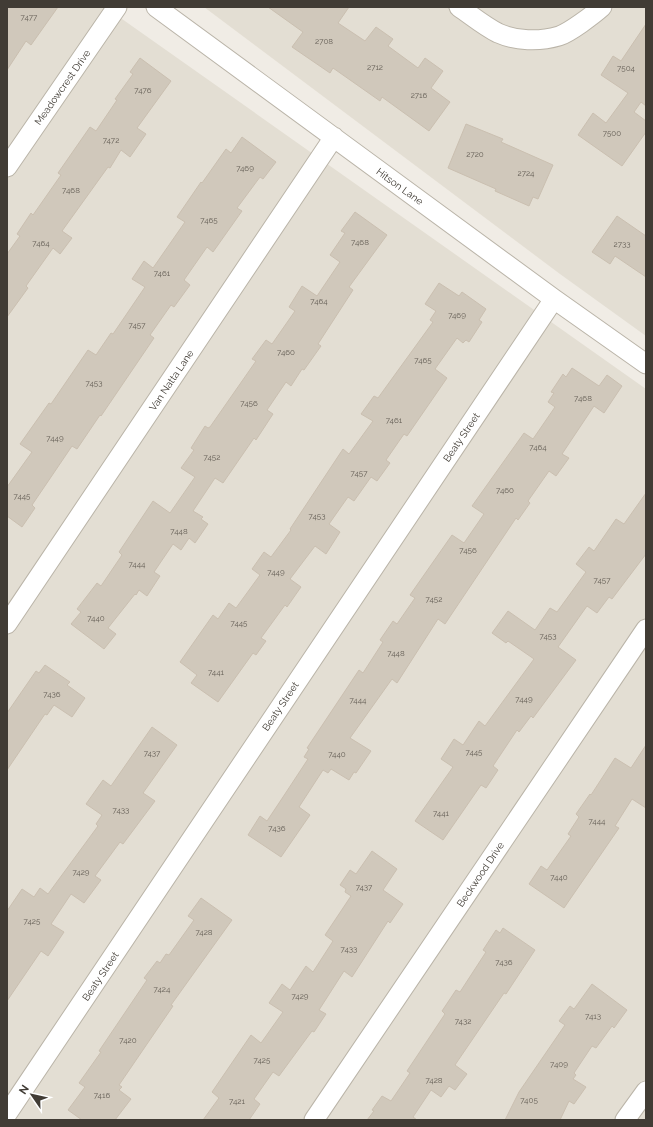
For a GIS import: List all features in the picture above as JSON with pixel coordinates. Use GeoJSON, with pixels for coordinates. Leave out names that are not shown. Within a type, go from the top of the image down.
{"type":"FeatureCollection","features":[{"type":"Feature","properties":{"kind":"street","name":"Meadowcrest Drive"},"geometry":{"type":"LineString","coordinates":[[7,167],[117,7]]}},
{"type":"Feature","properties":{"kind":"street","name":"Hitson Lane"},"geometry":{"type":"LineString","coordinates":[[156,7],[554,299],[646,364]]}},
{"type":"Feature","properties":{"kind":"street"},"geometry":{"type":"LineString","coordinates":[[459,7],[498,33],[516,38],[537,40],[560,36],[597,11]]}},
{"type":"Feature","properties":{"kind":"street","name":"Van Natta Lane"},"geometry":{"type":"LineString","coordinates":[[7,624],[334,137]]}},
{"type":"Feature","properties":{"kind":"street","name":"Beaty Street"},"geometry":{"type":"LineString","coordinates":[[7,1114],[554,299]]}},
{"type":"Feature","properties":{"kind":"street","name":"Beckwood Drive"},"geometry":{"type":"LineString","coordinates":[[314,1120],[646,629]]}},
{"type":"Feature","properties":{"kind":"street"},"geometry":{"type":"LineString","coordinates":[[626,1120],[646,1091]]}},
{"type":"Feature","properties":{"kind":"shaded area"},"geometry":{"type":"Polygon","coordinates":[[[7,7],[105,7],[646,389],[646,1120],[7,1120],[7,7]]]}},
{"type":"Feature","properties":{"kind":"shaded area"},"geometry":{"type":"Polygon","coordinates":[[[204,7],[646,7],[646,336],[560,274],[204,7]]]}},
{"type":"Feature","properties":{"kind":"building"},"geometry":{"type":"Polygon","coordinates":[[[7,7],[58,7],[31,45],[26,41],[7,70],[7,7]]]}},
{"type":"Feature","properties":{"kind":"building"},"geometry":{"type":"Polygon","coordinates":[[[268,7],[349,7],[338,23],[365,41],[376,27],[393,39],[388,46],[418,68],[425,58],[443,71],[431,88],[450,102],[429,131],[382,97],[380,101],[333,68],[330,73],[292,47],[303,32],[268,7]]]}},
{"type":"Feature","properties":{"kind":"building"},"geometry":{"type":"Polygon","coordinates":[[[646,24],[646,106],[641,102],[634,112],[646,121],[646,132],[622,166],[578,135],[593,113],[606,123],[628,93],[601,75],[613,56],[621,61],[646,24]]]}},
{"type":"Feature","properties":{"kind":"building"},"geometry":{"type":"Polygon","coordinates":[[[140,58],[171,81],[137,128],[146,134],[130,157],[121,150],[110,168],[108,167],[62,231],[72,238],[60,254],[53,248],[26,286],[28,288],[7,317],[7,254],[20,236],[17,234],[31,213],[33,215],[61,175],[58,173],[90,127],[96,131],[117,100],[115,99],[133,74],[130,72],[140,58]]]}},
{"type":"Feature","properties":{"kind":"building"},"geometry":{"type":"Polygon","coordinates":[[[466,124],[503,139],[501,142],[553,165],[538,199],[533,197],[529,206],[495,191],[496,189],[448,168],[466,124]]]}},
{"type":"Feature","properties":{"kind":"building"},"geometry":{"type":"Polygon","coordinates":[[[242,137],[276,162],[263,179],[260,177],[237,208],[242,211],[213,252],[207,247],[184,280],[190,285],[174,307],[171,305],[150,335],[154,338],[77,449],[72,446],[32,505],[35,508],[22,527],[7,516],[7,487],[32,452],[20,444],[49,403],[51,404],[88,350],[96,355],[111,333],[113,334],[145,287],[132,279],[144,261],[153,268],[185,222],[177,217],[226,149],[231,153],[242,137]]]}},
{"type":"Feature","properties":{"kind":"building"},"geometry":{"type":"Polygon","coordinates":[[[355,212],[387,235],[349,287],[353,290],[318,344],[321,346],[304,370],[302,369],[291,386],[286,382],[267,410],[273,414],[256,440],[254,438],[223,483],[215,478],[193,511],[203,517],[201,519],[208,524],[195,543],[189,538],[181,550],[173,544],[154,572],[160,576],[147,596],[139,590],[108,628],[116,634],[104,649],[71,624],[81,612],[77,609],[97,583],[101,586],[122,555],[119,552],[153,501],[170,513],[195,477],[181,468],[194,450],[191,448],[205,426],[208,428],[210,427],[256,361],[252,359],[266,340],[272,344],[295,311],[289,307],[302,286],[317,296],[340,262],[330,255],[345,233],[341,231],[355,212]]]}},
{"type":"Feature","properties":{"kind":"building"},"geometry":{"type":"Polygon","coordinates":[[[617,216],[646,236],[646,277],[615,256],[610,264],[592,252],[617,216]]]}},
{"type":"Feature","properties":{"kind":"building"},"geometry":{"type":"Polygon","coordinates":[[[439,283],[459,296],[462,292],[486,309],[479,320],[482,322],[469,342],[466,340],[463,343],[457,338],[435,369],[447,378],[407,436],[404,434],[386,460],[390,463],[377,481],[371,477],[354,501],[348,497],[329,524],[340,532],[326,554],[315,546],[290,579],[301,587],[287,607],[285,605],[261,638],[266,641],[256,655],[253,653],[218,702],[191,683],[197,675],[180,662],[213,615],[218,619],[229,603],[236,608],[260,575],[252,569],[264,552],[271,557],[291,530],[290,529],[343,449],[349,454],[373,421],[361,414],[374,396],[378,398],[433,322],[430,320],[436,311],[425,304],[439,283]]]}},
{"type":"Feature","properties":{"kind":"building"},"geometry":{"type":"Polygon","coordinates":[[[572,368],[599,386],[607,375],[622,386],[604,413],[594,406],[562,454],[569,458],[556,476],[549,471],[528,501],[530,503],[518,520],[516,518],[445,624],[438,619],[397,683],[392,679],[350,738],[371,751],[356,773],[354,772],[349,780],[331,769],[328,773],[323,770],[299,807],[310,815],[281,857],[248,835],[260,816],[267,821],[308,759],[304,757],[309,749],[307,748],[359,670],[363,673],[383,642],[380,640],[393,621],[397,624],[415,598],[410,595],[452,535],[464,543],[484,514],[472,506],[524,433],[533,439],[555,407],[548,402],[554,393],[551,392],[563,374],[566,377],[572,368]]]}},
{"type":"Feature","properties":{"kind":"building"},"geometry":{"type":"Polygon","coordinates":[[[646,493],[646,554],[612,599],[609,597],[597,613],[587,606],[558,647],[576,660],[533,718],[531,716],[519,732],[517,730],[493,766],[498,770],[486,788],[481,785],[443,840],[415,821],[453,767],[441,759],[454,739],[463,745],[479,721],[485,726],[534,659],[508,641],[506,643],[492,633],[508,611],[535,630],[550,608],[557,612],[586,572],[576,564],[589,547],[594,551],[616,519],[624,524],[646,493]]]}},
{"type":"Feature","properties":{"kind":"building"},"geometry":{"type":"Polygon","coordinates":[[[45,665],[70,682],[67,685],[85,698],[72,717],[54,705],[47,715],[45,714],[7,770],[7,713],[36,671],[39,673],[45,665]]]}},
{"type":"Feature","properties":{"kind":"building"},"geometry":{"type":"Polygon","coordinates":[[[152,727],[177,745],[143,793],[155,801],[123,844],[120,842],[95,876],[101,880],[84,903],[71,894],[51,924],[64,932],[48,956],[41,951],[7,1001],[7,911],[22,889],[34,897],[40,888],[48,894],[98,826],[96,824],[102,815],[86,804],[103,780],[111,786],[152,727]]]}},
{"type":"Feature","properties":{"kind":"building"},"geometry":{"type":"Polygon","coordinates":[[[646,745],[646,808],[632,799],[615,826],[619,828],[564,908],[529,884],[541,866],[547,870],[571,836],[568,834],[579,817],[576,814],[590,794],[591,795],[615,758],[631,768],[646,745]]]}},
{"type":"Feature","properties":{"kind":"building"},"geometry":{"type":"Polygon","coordinates":[[[372,851],[397,869],[383,890],[403,904],[390,923],[388,921],[352,977],[344,971],[319,1010],[326,1014],[314,1032],[312,1031],[279,1076],[273,1072],[254,1099],[260,1104],[249,1120],[203,1120],[219,1098],[212,1092],[251,1035],[261,1043],[283,1012],[269,1003],[282,984],[290,990],[306,966],[313,972],[333,941],[325,935],[351,896],[345,892],[346,889],[340,885],[350,870],[356,874],[372,851]]]}},
{"type":"Feature","properties":{"kind":"building"},"geometry":{"type":"Polygon","coordinates":[[[201,898],[232,920],[171,1005],[173,1006],[119,1085],[122,1087],[119,1090],[131,1099],[115,1120],[82,1120],[68,1110],[85,1087],[79,1083],[101,1052],[99,1051],[147,980],[144,978],[157,961],[160,963],[166,954],[169,955],[194,920],[188,916],[201,898]]]}},
{"type":"Feature","properties":{"kind":"building"},"geometry":{"type":"Polygon","coordinates":[[[503,928],[535,950],[506,994],[504,993],[455,1065],[467,1074],[455,1090],[449,1086],[441,1097],[431,1090],[413,1117],[417,1120],[367,1120],[382,1096],[391,1101],[410,1073],[407,1071],[445,1014],[442,1011],[456,990],[460,992],[486,952],[483,950],[496,930],[500,933],[503,928]]]}},
{"type":"Feature","properties":{"kind":"building"},"geometry":{"type":"Polygon","coordinates":[[[592,984],[627,1010],[614,1028],[612,1026],[596,1048],[592,1046],[574,1073],[576,1075],[573,1079],[586,1087],[574,1104],[569,1101],[560,1120],[505,1120],[519,1092],[565,1025],[559,1021],[570,1006],[574,1009],[592,984]]]}}]}
